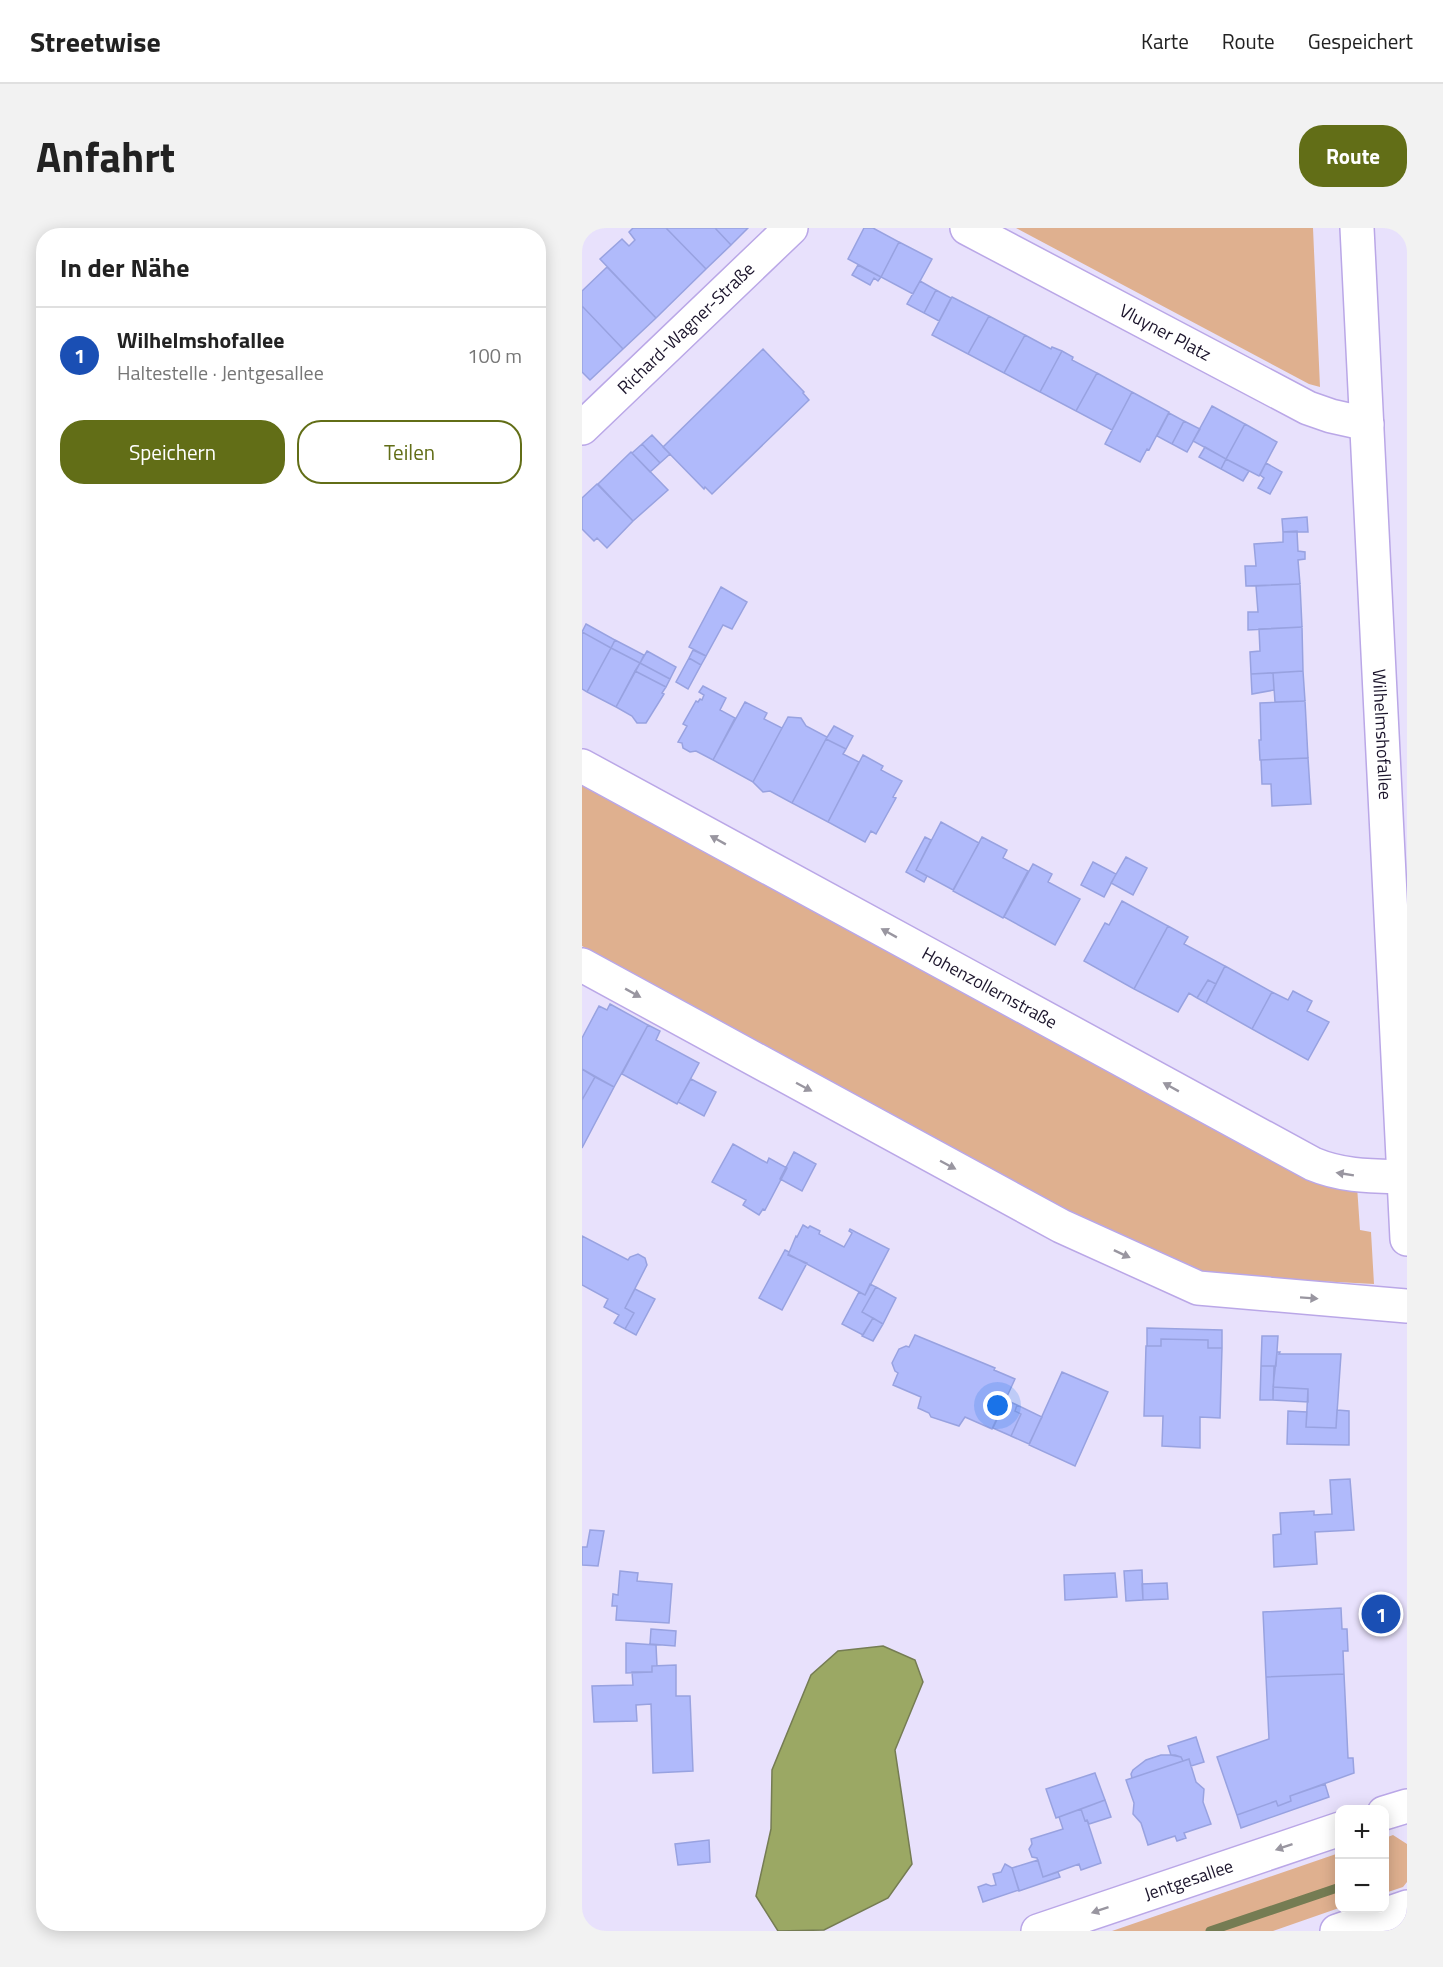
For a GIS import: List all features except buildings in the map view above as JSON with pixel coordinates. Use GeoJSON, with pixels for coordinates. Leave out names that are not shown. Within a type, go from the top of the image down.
{"type":"FeatureCollection","features":[{"type":"Feature","properties":{"kind":"street","name":"Richard-Wagner-Straße"},"geometry":{"type":"LineString","coordinates":[[582,428],[791,228]]}},
{"type":"Feature","properties":{"kind":"street","name":"Vluyner Platz"},"geometry":{"type":"LineString","coordinates":[[967,228],[1308,408],[1367,424]]}},
{"type":"Feature","properties":{"kind":"street","name":"Wilhelmshofallee"},"geometry":{"type":"LineString","coordinates":[[1357,228],[1407,1239]]}},
{"type":"Feature","properties":{"kind":"street","name":"Hohenzollernstraße"},"geometry":{"type":"LineString","coordinates":[[582,766],[1314,1164],[1331,1172],[1351,1175],[1405,1176]]}},
{"type":"Feature","properties":{"kind":"street"},"geometry":{"type":"LineString","coordinates":[[582,965],[1061,1226],[1198,1288],[1407,1306]]}},
{"type":"Feature","properties":{"kind":"street"},"geometry":{"type":"LineString","coordinates":[[1389,1811],[1407,1806]]}},
{"type":"Feature","properties":{"kind":"street","name":"Jentgesallee"},"geometry":{"type":"LineString","coordinates":[[1038,1931],[1335,1830]]}},
{"type":"Feature","properties":{"kind":"street"},"geometry":{"type":"LineString","coordinates":[[1337,1931],[1407,1907]]}},
{"type":"Feature","properties":{"kind":"shaded area"},"geometry":{"type":"Polygon","coordinates":[[[1016,228],[1313,228],[1320,387],[1309,384],[1016,228]]]}},
{"type":"Feature","properties":{"kind":"shaded area"},"geometry":{"type":"Polygon","coordinates":[[[582,782],[1357,1186],[1360,1230],[1371,1232],[1374,1284],[1200,1275],[1052,1206],[582,946],[582,782]]]}},
{"type":"Feature","properties":{"kind":"shaded area"},"geometry":{"type":"Polygon","coordinates":[[[883,1646],[915,1660],[923,1682],[895,1750],[912,1864],[888,1898],[824,1930],[778,1931],[756,1896],[771,1829],[772,1770],[811,1675],[838,1651],[883,1646]]]}},
{"type":"Feature","properties":{"kind":"shaded area"},"geometry":{"type":"Polygon","coordinates":[[[1393,1835],[1407,1844],[1407,1882],[1403,1887],[1389,1892],[1389,1859],[1389,1836],[1393,1835]]]}},
{"type":"Feature","properties":{"kind":"shaded area"},"geometry":{"type":"Polygon","coordinates":[[[1335,1854],[1335,1909],[1273,1931],[1112,1931],[1335,1854]]]}},
{"type":"Feature","properties":{"kind":"waterway"},"geometry":{"type":"LineString","coordinates":[[1210,1931],[1335,1889]]}},
{"type":"Feature","properties":{"kind":"place","name":"Wilhelmshofallee"},"geometry":{"type":"Point","coordinates":[1381,1614]}}]}
